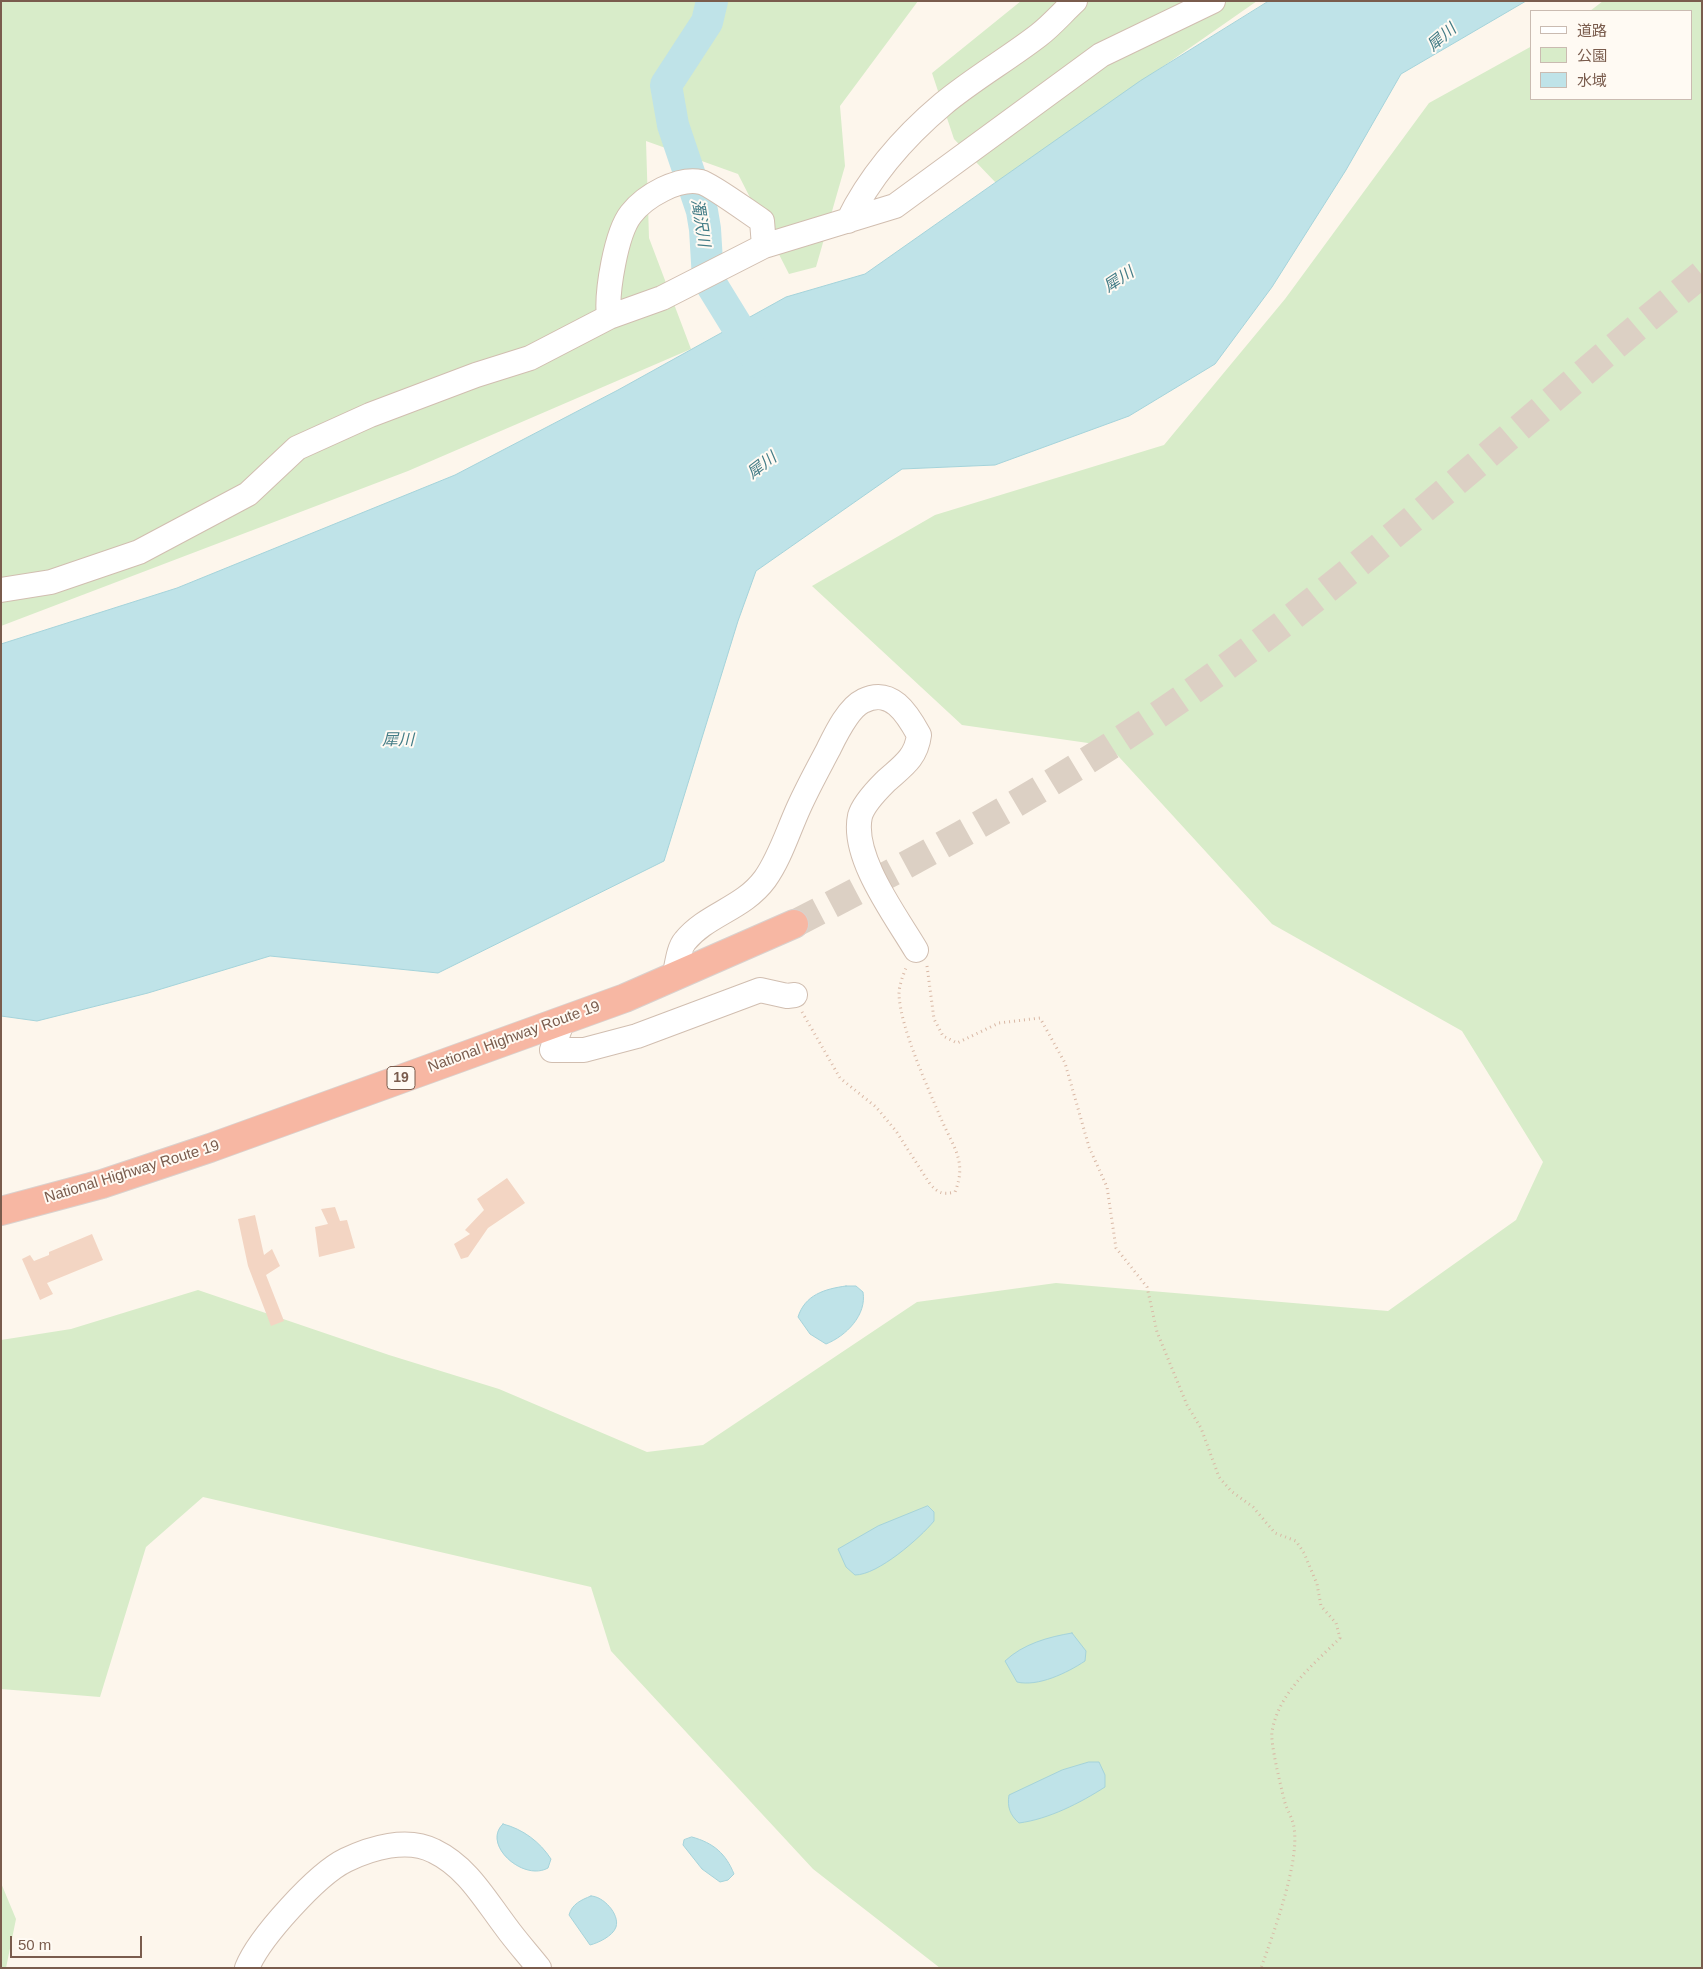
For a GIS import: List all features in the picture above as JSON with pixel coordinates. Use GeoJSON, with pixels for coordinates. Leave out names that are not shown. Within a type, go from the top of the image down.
{"type":"FeatureCollection","features":[{"type":"Feature","properties":{"kind":"highway","name":"National Highway Route 19"},"geometry":{"type":"LineString","coordinates":[[1,1211],[102,1184],[210,1148],[563,1020],[674,977],[794,924]]}},
{"type":"Feature","properties":{"kind":"street"},"geometry":{"type":"LineString","coordinates":[[848,221],[858,199],[877,172],[911,135],[943,104],[1040,34],[1075,1]]}},
{"type":"Feature","properties":{"kind":"street"},"geometry":{"type":"LineString","coordinates":[[1,590],[51,582],[139,552],[248,494],[296,448],[379,412],[476,375],[530,358],[610,317],[662,298],[764,246],[895,206],[987,141],[1101,55],[1213,1]]}},
{"type":"Feature","properties":{"kind":"street"},"geometry":{"type":"LineString","coordinates":[[610,317],[608,309],[613,267],[622,230],[631,214],[665,188],[684,183],[702,182],[762,221],[764,246]]}},
{"type":"Feature","properties":{"kind":"street"},"geometry":{"type":"LineString","coordinates":[[674,977],[684,942],[714,917],[745,900],[764,879],[775,862],[808,786],[844,720],[861,701],[877,696],[894,701],[902,708],[909,715],[919,735],[912,759],[885,783],[860,815],[860,848],[884,896],[916,950]]}},
{"type":"Feature","properties":{"kind":"street"},"geometry":{"type":"LineString","coordinates":[[563,1020],[552,1050],[584,1050],[637,1036],[760,990],[787,996],[795,995]]}},
{"type":"Feature","properties":{"kind":"street"},"geometry":{"type":"LineString","coordinates":[[247,1968],[253,1954],[267,1933],[313,1886],[344,1861],[386,1846],[412,1846],[432,1850],[449,1860],[471,1878],[539,1968]]}},
{"type":"Feature","properties":{"kind":"path"},"geometry":{"type":"LineString","coordinates":[[795,995],[804,1018],[840,1078],[876,1107],[896,1131],[920,1170],[937,1192],[946,1195],[955,1192],[961,1172],[956,1147],[939,1114],[903,1018],[899,992],[906,969],[916,950],[927,966],[934,1018],[943,1036],[957,1043],[999,1023],[1040,1018],[1065,1063],[1089,1147],[1107,1186],[1116,1248],[1147,1287],[1157,1332],[1187,1405],[1201,1428],[1219,1477],[1232,1492],[1253,1507],[1275,1533],[1296,1540],[1304,1553],[1317,1584],[1321,1606],[1336,1622],[1340,1638],[1288,1693],[1278,1709],[1271,1734],[1284,1800],[1294,1828],[1292,1864],[1261,1968]]}},
{"type":"Feature","properties":{"kind":"green space"},"geometry":{"type":"Polygon","coordinates":[[[1,1],[918,1],[840,106],[845,166],[816,267],[789,274],[738,174],[646,141],[649,238],[691,349],[408,471],[1,626],[1,1]]]}},
{"type":"Feature","properties":{"kind":"green space"},"geometry":{"type":"Polygon","coordinates":[[[1021,1],[1257,1],[996,183],[954,139],[932,73],[1021,1]]]}},
{"type":"Feature","properties":{"kind":"green space"},"geometry":{"type":"Polygon","coordinates":[[[1603,1],[1702,1],[1702,1968],[940,1968],[813,1869],[611,1651],[591,1587],[203,1497],[146,1547],[100,1697],[1,1689],[1,1340],[71,1329],[198,1290],[389,1355],[499,1389],[647,1452],[703,1445],[917,1302],[1056,1283],[1388,1311],[1516,1220],[1543,1162],[1462,1031],[1272,924],[1109,746],[962,725],[812,586],[935,515],[1164,445],[1285,299],[1429,103],[1530,47],[1530,100],[1693,100],[1693,10],[1591,10],[1603,1]]]}},
{"type":"Feature","properties":{"kind":"green space"},"geometry":{"type":"Polygon","coordinates":[[[1,1883],[16,1919],[6,1968],[1,1968],[1,1883]]]}},
{"type":"Feature","properties":{"kind":"water","name":"犀川"},"geometry":{"type":"Polygon","coordinates":[[[1269,1],[1526,1],[1401,74],[1346,170],[1272,287],[1215,364],[1129,416],[995,465],[902,469],[756,571],[738,621],[664,861],[438,973],[270,956],[148,993],[37,1021],[1,1016],[1,644],[177,588],[455,475],[618,390],[786,297],[865,274],[1140,81],[1269,1]]]}},
{"type":"Feature","properties":{"kind":"water"},"geometry":{"type":"Polygon","coordinates":[[[846,1286],[856,1286],[863,1292],[862,1309],[854,1324],[848,1330],[826,1344],[810,1334],[798,1317],[805,1303],[816,1294],[846,1286]]]}},
{"type":"Feature","properties":{"kind":"water"},"geometry":{"type":"Polygon","coordinates":[[[928,1506],[934,1512],[934,1521],[919,1537],[898,1554],[875,1569],[864,1573],[855,1575],[846,1567],[838,1549],[878,1526],[928,1506]]]}},
{"type":"Feature","properties":{"kind":"water"},"geometry":{"type":"Polygon","coordinates":[[[1072,1633],[1086,1651],[1085,1661],[1070,1670],[1043,1681],[1034,1683],[1017,1682],[1005,1661],[1020,1650],[1036,1642],[1072,1633]]]}},
{"type":"Feature","properties":{"kind":"water"},"geometry":{"type":"Polygon","coordinates":[[[1089,1762],[1099,1762],[1105,1775],[1105,1787],[1075,1804],[1042,1818],[1019,1823],[1013,1817],[1008,1803],[1009,1795],[1062,1770],[1089,1762]]]}},
{"type":"Feature","properties":{"kind":"water"},"geometry":{"type":"Polygon","coordinates":[[[503,1824],[524,1833],[542,1847],[551,1859],[548,1868],[538,1871],[527,1870],[517,1866],[508,1859],[497,1841],[498,1832],[503,1824]]]}},
{"type":"Feature","properties":{"kind":"water"},"geometry":{"type":"Polygon","coordinates":[[[692,1837],[707,1842],[723,1855],[734,1874],[728,1880],[720,1882],[702,1869],[683,1845],[684,1840],[692,1837]]]}},
{"type":"Feature","properties":{"kind":"water"},"geometry":{"type":"Polygon","coordinates":[[[591,1896],[601,1899],[610,1907],[617,1922],[616,1927],[609,1936],[590,1945],[569,1915],[575,1905],[591,1896]]]}},
{"type":"Feature","properties":{"kind":"building"},"geometry":{"type":"Polygon","coordinates":[[[507,1178],[525,1203],[488,1228],[468,1257],[461,1259],[454,1244],[470,1234],[465,1230],[484,1210],[477,1199],[507,1178]]]}},
{"type":"Feature","properties":{"kind":"building"},"geometry":{"type":"Polygon","coordinates":[[[335,1207],[340,1221],[347,1220],[355,1248],[319,1257],[315,1227],[328,1224],[321,1209],[335,1207]]]}},
{"type":"Feature","properties":{"kind":"building"},"geometry":{"type":"Polygon","coordinates":[[[255,1215],[264,1255],[272,1249],[280,1266],[266,1275],[284,1321],[271,1326],[248,1266],[238,1219],[255,1215]]]}},
{"type":"Feature","properties":{"kind":"building"},"geometry":{"type":"Polygon","coordinates":[[[92,1234],[103,1260],[47,1283],[53,1294],[40,1300],[22,1259],[30,1255],[34,1261],[49,1255],[49,1252],[92,1234]]]}},
{"type":"Feature","properties":{"kind":"waterway","name":"濁沢川"},"geometry":{"type":"LineString","coordinates":[[712,1],[707,22],[666,85],[673,125],[702,211],[708,279],[759,362]]}},
{"type":"Feature","properties":{"kind":"tunnel"},"geometry":{"type":"LineString","coordinates":[[794,924],[936,849],[1029,796],[1120,740],[1236,660],[1372,553],[1702,274]]}}]}
